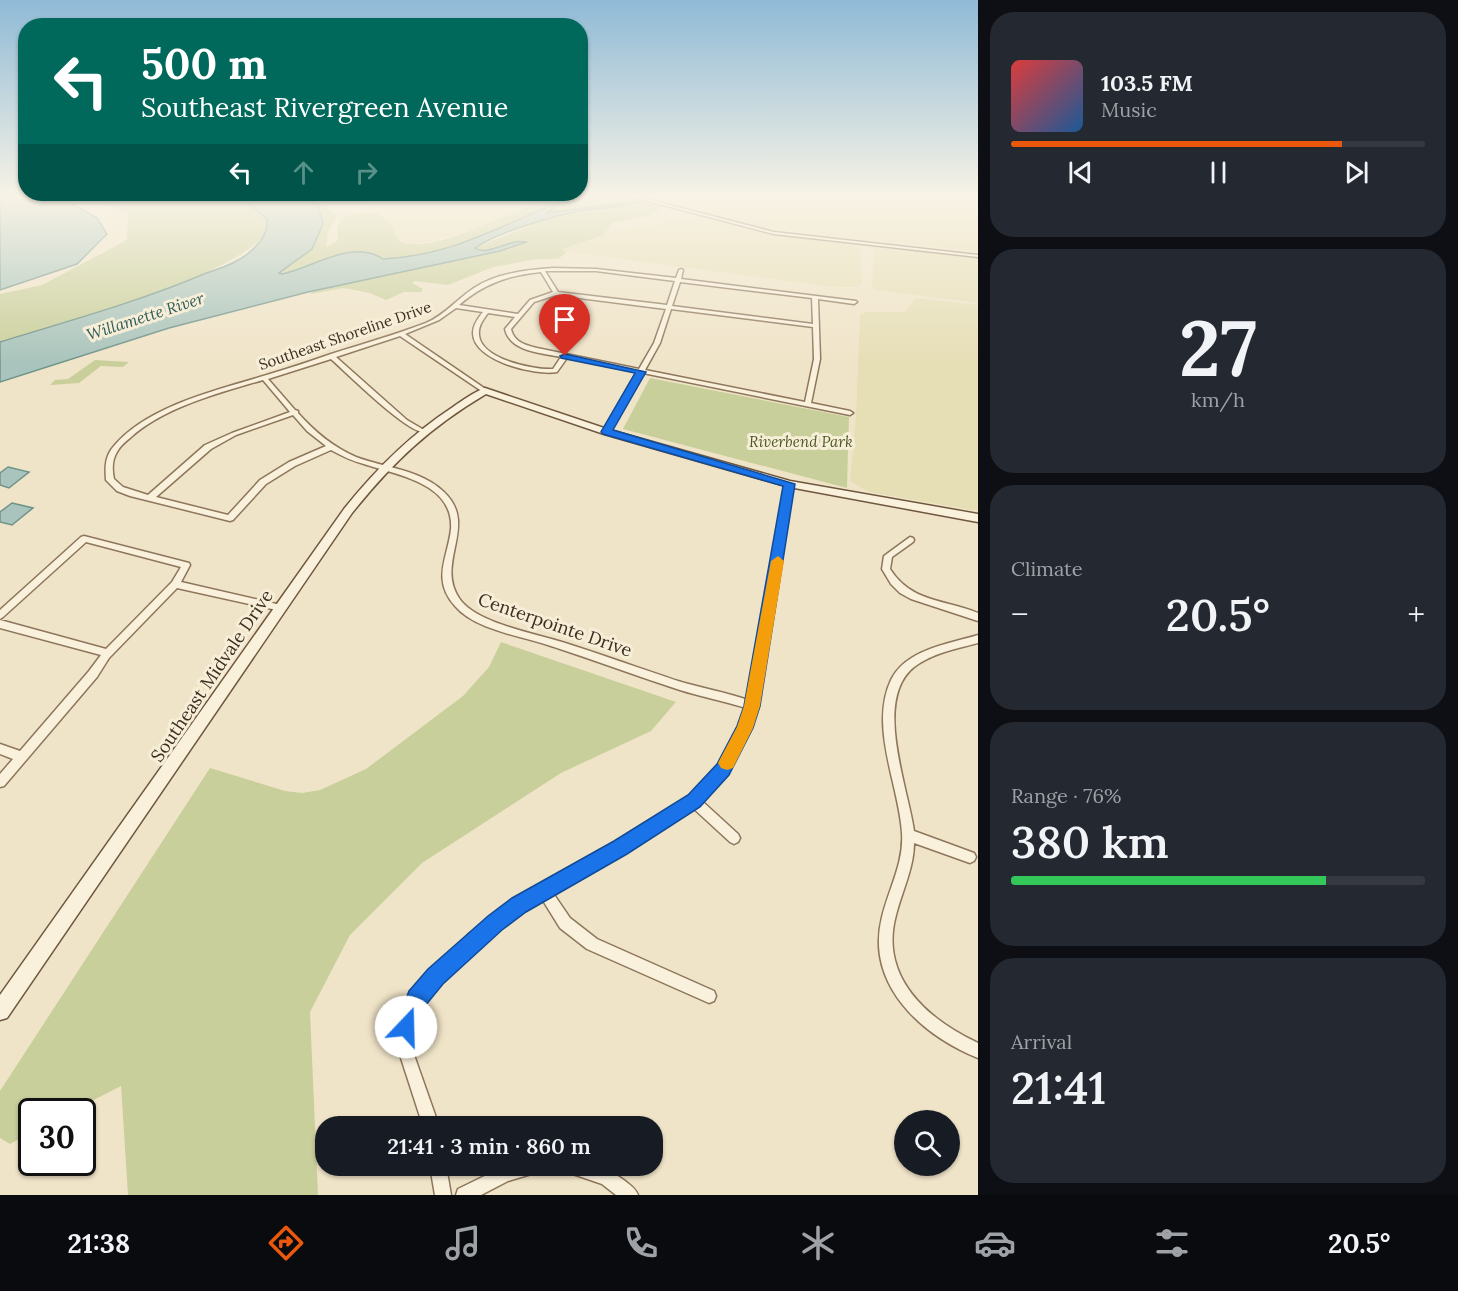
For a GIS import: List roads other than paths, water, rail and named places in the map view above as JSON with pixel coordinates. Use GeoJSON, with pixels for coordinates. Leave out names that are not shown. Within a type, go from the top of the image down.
{"type":"FeatureCollection","features":[{"type":"Feature","properties":{"kind":"street"},"geometry":{"type":"LineString","coordinates":[[940,252],[978,256]]}},
{"type":"Feature","properties":{"kind":"street"},"geometry":{"type":"LineString","coordinates":[[542,270],[556,293]]}},
{"type":"Feature","properties":{"kind":"street","name":"Southeast Shoreline Drive"},"geometry":{"type":"LineString","coordinates":[[331,447],[292,464],[262,482],[230,518],[120,489],[110,480],[109,460],[120,444],[167,413],[206,396],[401,334],[440,318],[483,285],[508,276],[542,270],[596,270],[854,303]]}},
{"type":"Feature","properties":{"kind":"street"},"geometry":{"type":"LineString","coordinates":[[607,432],[657,343],[681,270]]}},
{"type":"Feature","properties":{"kind":"street"},"geometry":{"type":"LineString","coordinates":[[816,326],[556,293],[532,301],[517,316],[508,329],[508,335],[514,341],[536,350],[850,413]]}},
{"type":"Feature","properties":{"kind":"street"},"geometry":{"type":"LineString","coordinates":[[808,404],[817,358],[815,298]]}},
{"type":"Feature","properties":{"kind":"street"},"geometry":{"type":"LineString","coordinates":[[456,306],[517,316]]}},
{"type":"Feature","properties":{"kind":"street"},"geometry":{"type":"LineString","coordinates":[[486,311],[475,326],[478,343],[486,352],[521,367],[550,372],[555,371],[565,356]]}},
{"type":"Feature","properties":{"kind":"street"},"geometry":{"type":"LineString","coordinates":[[401,334],[485,391],[607,432],[789,484],[978,518]]}},
{"type":"Feature","properties":{"kind":"street"},"geometry":{"type":"LineString","coordinates":[[331,356],[405,421],[422,431]]}},
{"type":"Feature","properties":{"kind":"street"},"geometry":{"type":"LineString","coordinates":[[264,378],[331,447]]}},
{"type":"Feature","properties":{"kind":"street","name":"Southeast Midvale Drive"},"geometry":{"type":"LineString","coordinates":[[0,1011],[348,511],[383,467],[422,431],[485,391]]}},
{"type":"Feature","properties":{"kind":"street"},"geometry":{"type":"LineString","coordinates":[[150,498],[208,447],[234,434],[296,412]]}},
{"type":"Feature","properties":{"kind":"street","name":"Centerpointe Drive"},"geometry":{"type":"LineString","coordinates":[[331,447],[350,457],[425,482],[442,495],[455,511],[457,529],[445,563],[444,574],[451,594],[466,612],[500,626],[680,686],[752,706]]}},
{"type":"Feature","properties":{"kind":"street"},"geometry":{"type":"LineString","coordinates":[[428,1116],[407,1055],[406,1027],[411,1009],[435,977],[474,939],[519,905],[694,801],[723,770],[745,728],[752,706],[789,484]]}},
{"type":"Feature","properties":{"kind":"street"},"geometry":{"type":"LineString","coordinates":[[0,615],[84,539],[186,565],[175,584],[107,653],[93,674],[20,756],[0,782]]}},
{"type":"Feature","properties":{"kind":"street"},"geometry":{"type":"LineString","coordinates":[[910,540],[888,556],[886,569],[894,582],[923,602],[963,611],[978,617]]}},
{"type":"Feature","properties":{"kind":"street"},"geometry":{"type":"LineString","coordinates":[[175,584],[281,608]]}},
{"type":"Feature","properties":{"kind":"street"},"geometry":{"type":"LineString","coordinates":[[0,624],[107,653]]}},
{"type":"Feature","properties":{"kind":"street"},"geometry":{"type":"LineString","coordinates":[[978,639],[920,657],[911,663],[896,680],[890,693],[888,719],[909,835],[903,880],[887,916],[884,933],[889,966],[904,995],[920,1015],[946,1035],[978,1051]]}},
{"type":"Feature","properties":{"kind":"street"},"geometry":{"type":"LineString","coordinates":[[0,749],[20,756]]}},
{"type":"Feature","properties":{"kind":"street"},"geometry":{"type":"LineString","coordinates":[[694,801],[734,837]]}},
{"type":"Feature","properties":{"kind":"street"},"geometry":{"type":"LineString","coordinates":[[909,835],[970,857]]}},
{"type":"Feature","properties":{"kind":"street"},"geometry":{"type":"LineString","coordinates":[[544,890],[565,923],[592,944],[709,996]]}},
{"type":"Feature","properties":{"kind":"street"},"geometry":{"type":"LineString","coordinates":[[440,1176],[443,1195]]}},
{"type":"Feature","properties":{"kind":"street"},"geometry":{"type":"LineString","coordinates":[[464,1195],[501,1176]]}},
{"type":"Feature","properties":{"kind":"street"},"geometry":{"type":"LineString","coordinates":[[601,1176],[630,1195]]}},
{"type":"Feature","properties":{"kind":"water"},"geometry":{"type":"Polygon","coordinates":[[[0,252],[89,252],[77,264],[0,290],[0,252]]]}},
{"type":"Feature","properties":{"kind":"water","name":"Willamette River"},"geometry":{"type":"Polygon","coordinates":[[[250,252],[308,252],[279,273],[282,274],[346,253],[371,253],[383,259],[432,252],[496,252],[308,292],[169,328],[0,382],[0,342],[103,311],[229,265],[250,252]]]}},
{"type":"Feature","properties":{"kind":"water"},"geometry":{"type":"Polygon","coordinates":[[[8,467],[29,472],[9,488],[0,485],[0,473],[8,467]]]}},
{"type":"Feature","properties":{"kind":"water"},"geometry":{"type":"Polygon","coordinates":[[[12,503],[33,508],[12,525],[0,522],[0,512],[12,503]]]}},
{"type":"Feature","properties":{"kind":"park label","name":"Riverbend Park"},"geometry":{"type":"Point","coordinates":[801,442]}}]}
